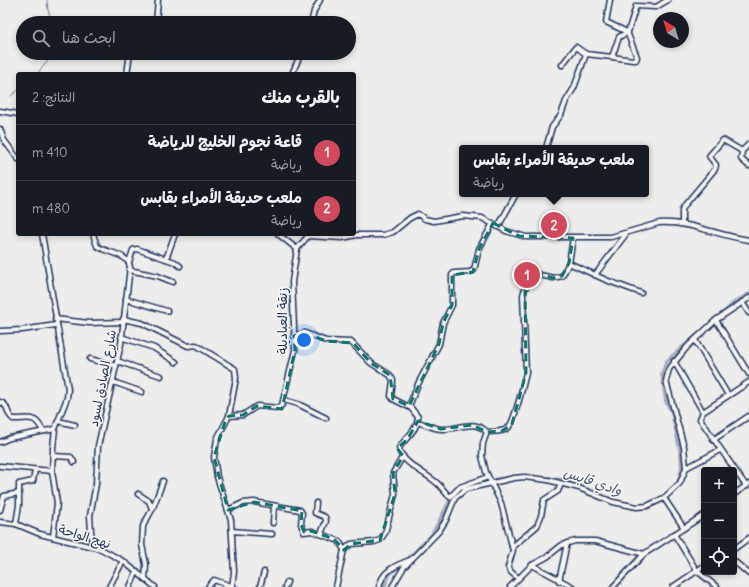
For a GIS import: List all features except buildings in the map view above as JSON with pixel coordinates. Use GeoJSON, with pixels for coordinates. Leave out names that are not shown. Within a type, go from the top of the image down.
{"type":"FeatureCollection","features":[{"type":"Feature","properties":{"kind":"street"},"geometry":{"type":"LineString","coordinates":[[157,16],[158,0]]}},
{"type":"Feature","properties":{"kind":"street"},"geometry":{"type":"LineString","coordinates":[[313,16],[320,0]]}},
{"type":"Feature","properties":{"kind":"street"},"geometry":{"type":"LineString","coordinates":[[562,65],[576,47],[586,54],[636,60],[636,55],[627,32],[606,22],[610,0]]}},
{"type":"Feature","properties":{"kind":"street"},"geometry":{"type":"LineString","coordinates":[[612,57],[619,37],[627,32],[636,6],[656,7],[668,0]]}},
{"type":"Feature","properties":{"kind":"street"},"geometry":{"type":"LineString","coordinates":[[547,145],[552,127],[562,113],[586,54]]}},
{"type":"Feature","properties":{"kind":"street"},"geometry":{"type":"LineString","coordinates":[[127,72],[129,60]]}},
{"type":"Feature","properties":{"kind":"street"},"geometry":{"type":"LineString","coordinates":[[293,72],[298,60]]}},
{"type":"Feature","properties":{"kind":"street"},"geometry":{"type":"LineString","coordinates":[[0,111],[16,114]]}},
{"type":"Feature","properties":{"kind":"street"},"geometry":{"type":"LineString","coordinates":[[0,129],[4,140],[16,156]]}},
{"type":"Feature","properties":{"kind":"street"},"geometry":{"type":"LineString","coordinates":[[682,224],[682,210],[684,206],[716,169],[716,165],[709,156],[711,152],[723,140],[742,151]]}},
{"type":"Feature","properties":{"kind":"street"},"geometry":{"type":"LineString","coordinates":[[749,144],[742,151],[740,157],[749,166]]}},
{"type":"Feature","properties":{"kind":"street"},"geometry":{"type":"LineString","coordinates":[[498,227],[514,197]]}},
{"type":"Feature","properties":{"kind":"street"},"geometry":{"type":"LineString","coordinates":[[356,235],[383,236],[393,232],[410,218],[418,214],[425,219],[434,221],[463,216],[482,218],[498,227],[526,237],[611,237],[659,223],[682,224],[749,240]]}},
{"type":"Feature","properties":{"kind":"street"},"geometry":{"type":"LineString","coordinates":[[409,406],[418,384],[439,344],[443,323],[452,305],[452,276],[454,273],[470,272],[474,270],[479,248],[493,223]]}},
{"type":"Feature","properties":{"kind":"street"},"geometry":{"type":"LineString","coordinates":[[595,275],[627,233]]}},
{"type":"Feature","properties":{"kind":"street"},"geometry":{"type":"LineString","coordinates":[[42,236],[56,325],[68,389],[67,398],[55,429],[52,471],[57,501],[53,537]]}},
{"type":"Feature","properties":{"kind":"street"},"geometry":{"type":"LineString","coordinates":[[93,236],[94,244],[98,248],[123,257],[129,262],[133,250],[137,249],[166,259],[180,266]]}},
{"type":"Feature","properties":{"kind":"street"},"geometry":{"type":"LineString","coordinates":[[166,259],[174,236]]}},
{"type":"Feature","properties":{"kind":"street"},"geometry":{"type":"LineString","coordinates":[[281,236],[297,249],[307,236]]}},
{"type":"Feature","properties":{"kind":"street"},"geometry":{"type":"LineString","coordinates":[[319,236],[342,238],[352,236]]}},
{"type":"Feature","properties":{"kind":"street"},"geometry":{"type":"LineString","coordinates":[[418,422],[441,429],[472,425],[484,429],[487,432],[502,431],[512,424],[526,373],[523,295],[525,287],[529,280],[536,274],[553,278],[561,278],[569,263],[573,238]]}},
{"type":"Feature","properties":{"kind":"street","name":"زنقة العباديلة"},"geometry":{"type":"LineString","coordinates":[[284,400],[295,350],[292,282],[297,249]]}},
{"type":"Feature","properties":{"kind":"street","name":"شارع الصادق لسود"},"geometry":{"type":"LineString","coordinates":[[92,546],[90,516],[96,484],[98,446],[117,364],[126,298],[129,262]]}},
{"type":"Feature","properties":{"kind":"street"},"geometry":{"type":"LineString","coordinates":[[569,263],[641,293]]}},
{"type":"Feature","properties":{"kind":"street"},"geometry":{"type":"LineString","coordinates":[[129,270],[158,276],[173,282]]}},
{"type":"Feature","properties":{"kind":"street"},"geometry":{"type":"LineString","coordinates":[[126,298],[167,311]]}},
{"type":"Feature","properties":{"kind":"street"},"geometry":{"type":"LineString","coordinates":[[392,587],[410,560],[428,544],[439,531],[446,520],[452,503],[460,492],[466,488],[524,477],[548,480],[579,488],[613,502],[636,507],[652,505],[664,498],[680,483],[686,468],[684,447],[666,381],[669,369],[674,361],[716,320],[742,302],[749,299]]}},
{"type":"Feature","properties":{"kind":"street"},"geometry":{"type":"LineString","coordinates":[[742,302],[749,313]]}},
{"type":"Feature","properties":{"kind":"street"},"geometry":{"type":"LineString","coordinates":[[55,319],[89,323],[123,320],[142,323],[188,346],[196,344],[232,366],[236,372],[228,416],[217,439],[214,457],[217,477],[228,510],[232,531],[234,572],[233,587],[214,580],[208,587]]}},
{"type":"Feature","properties":{"kind":"street"},"geometry":{"type":"LineString","coordinates":[[716,320],[749,374]]}},
{"type":"Feature","properties":{"kind":"street"},"geometry":{"type":"LineString","coordinates":[[0,331],[22,330],[56,325]]}},
{"type":"Feature","properties":{"kind":"street"},"geometry":{"type":"LineString","coordinates":[[294,336],[305,333],[326,341],[347,341],[353,343],[359,352],[371,363],[390,375],[393,383],[390,394],[393,399],[409,406],[418,417],[418,422],[407,440],[399,448],[403,456],[436,482],[450,497],[460,487],[488,477]]}},
{"type":"Feature","properties":{"kind":"street"},"geometry":{"type":"LineString","coordinates":[[121,337],[154,348],[176,362]]}},
{"type":"Feature","properties":{"kind":"street"},"geometry":{"type":"LineString","coordinates":[[695,340],[728,395]]}},
{"type":"Feature","properties":{"kind":"street"},"geometry":{"type":"LineString","coordinates":[[90,359],[117,364],[161,376]]}},
{"type":"Feature","properties":{"kind":"street"},"geometry":{"type":"LineString","coordinates":[[674,361],[703,412]]}},
{"type":"Feature","properties":{"kind":"street"},"geometry":{"type":"LineString","coordinates":[[113,382],[142,392]]}},
{"type":"Feature","properties":{"kind":"street"},"geometry":{"type":"LineString","coordinates":[[737,492],[747,485],[720,450],[700,419],[703,412],[749,382]]}},
{"type":"Feature","properties":{"kind":"street"},"geometry":{"type":"LineString","coordinates":[[228,416],[243,415],[257,406],[280,407],[284,400],[298,404],[326,418]]}},
{"type":"Feature","properties":{"kind":"street"},"geometry":{"type":"LineString","coordinates":[[0,402],[7,406],[10,416],[13,419],[34,419],[43,431]]}},
{"type":"Feature","properties":{"kind":"street"},"geometry":{"type":"LineString","coordinates":[[713,440],[749,416]]}},
{"type":"Feature","properties":{"kind":"street"},"geometry":{"type":"LineString","coordinates":[[58,421],[75,426]]}},
{"type":"Feature","properties":{"kind":"street"},"geometry":{"type":"LineString","coordinates":[[0,442],[10,438],[55,429]]}},
{"type":"Feature","properties":{"kind":"street"},"geometry":{"type":"LineString","coordinates":[[487,432],[482,449],[488,477],[493,483],[502,502],[512,547],[512,554],[508,567],[518,578]]}},
{"type":"Feature","properties":{"kind":"street"},"geometry":{"type":"LineString","coordinates":[[686,468],[720,450]]}},
{"type":"Feature","properties":{"kind":"street"},"geometry":{"type":"LineString","coordinates":[[53,456],[68,456],[71,457],[74,462]]}},
{"type":"Feature","properties":{"kind":"street"},"geometry":{"type":"LineString","coordinates":[[336,587],[344,550],[351,544],[374,542],[382,536],[395,494],[393,473],[403,456]]}},
{"type":"Feature","properties":{"kind":"street"},"geometry":{"type":"LineString","coordinates":[[0,466],[52,471]]}},
{"type":"Feature","properties":{"kind":"street"},"geometry":{"type":"LineString","coordinates":[[16,524],[19,505],[19,484],[33,481],[35,470]]}},
{"type":"Feature","properties":{"kind":"street"},"geometry":{"type":"LineString","coordinates":[[145,578],[142,531],[163,481]]}},
{"type":"Feature","properties":{"kind":"street"},"geometry":{"type":"LineString","coordinates":[[512,547],[537,526],[541,516],[544,500],[558,491],[562,484]]}},
{"type":"Feature","properties":{"kind":"street"},"geometry":{"type":"LineString","coordinates":[[0,510],[4,496],[19,493]]}},
{"type":"Feature","properties":{"kind":"street"},"geometry":{"type":"LineString","coordinates":[[138,494],[149,501],[152,510]]}},
{"type":"Feature","properties":{"kind":"street"},"geometry":{"type":"LineString","coordinates":[[664,498],[684,528]]}},
{"type":"Feature","properties":{"kind":"street"},"geometry":{"type":"LineString","coordinates":[[228,510],[247,503],[300,510],[302,513],[301,524],[303,531],[307,533],[312,531],[338,541],[344,550]]}},
{"type":"Feature","properties":{"kind":"street"},"geometry":{"type":"LineString","coordinates":[[316,503],[315,513],[325,518],[326,521],[321,534]]}},
{"type":"Feature","properties":{"kind":"street"},"geometry":{"type":"LineString","coordinates":[[273,524],[274,506]]}},
{"type":"Feature","properties":{"kind":"street"},"geometry":{"type":"LineString","coordinates":[[613,587],[644,554],[701,518]]}},
{"type":"Feature","properties":{"kind":"street","name":"نهج الواحة"},"geometry":{"type":"LineString","coordinates":[[0,522],[16,524],[53,537],[92,546],[110,554],[137,571],[155,587]]}},
{"type":"Feature","properties":{"kind":"street"},"geometry":{"type":"LineString","coordinates":[[232,531],[272,534]]}},
{"type":"Feature","properties":{"kind":"street"},"geometry":{"type":"LineString","coordinates":[[674,534],[697,571],[717,587]]}},
{"type":"Feature","properties":{"kind":"street"},"geometry":{"type":"LineString","coordinates":[[737,547],[749,538]]}},
{"type":"Feature","properties":{"kind":"street"},"geometry":{"type":"LineString","coordinates":[[510,587],[532,565],[547,557],[567,543],[587,540],[644,554]]}},
{"type":"Feature","properties":{"kind":"street"},"geometry":{"type":"LineString","coordinates":[[559,581],[567,543]]}},
{"type":"Feature","properties":{"kind":"street"},"geometry":{"type":"LineString","coordinates":[[379,587],[382,578],[389,570],[397,564],[410,560]]}},
{"type":"Feature","properties":{"kind":"street"},"geometry":{"type":"LineString","coordinates":[[109,587],[123,562]]}},
{"type":"Feature","properties":{"kind":"street"},"geometry":{"type":"LineString","coordinates":[[737,564],[749,574]]}},
{"type":"Feature","properties":{"kind":"street"},"geometry":{"type":"LineString","coordinates":[[532,565],[559,581],[573,587]]}},
{"type":"Feature","properties":{"kind":"street"},"geometry":{"type":"LineString","coordinates":[[673,587],[701,568]]}},
{"type":"Feature","properties":{"kind":"street"},"geometry":{"type":"LineString","coordinates":[[130,587],[137,571]]}},
{"type":"Feature","properties":{"kind":"street"},"geometry":{"type":"LineString","coordinates":[[260,587],[264,572]]}},
{"type":"Feature","properties":{"kind":"street"},"geometry":{"type":"LineString","coordinates":[[285,587],[287,582]]}},
{"type":"Feature","properties":{"kind":"highlighted area"},"geometry":{"type":"Polygon","coordinates":[[[493,223],[519,236],[573,238],[569,263],[562,276],[553,278],[537,273],[525,287],[526,373],[512,424],[502,431],[487,432],[472,425],[441,429],[418,421],[407,440],[397,448],[403,456],[393,473],[395,494],[380,540],[351,544],[344,550],[334,539],[311,531],[304,532],[301,524],[302,511],[254,502],[228,510],[214,457],[225,422],[229,416],[243,415],[257,406],[282,409],[295,350],[294,336],[305,333],[326,341],[353,343],[371,363],[390,375],[393,399],[409,406],[439,344],[443,323],[452,305],[452,275],[473,272],[479,249],[493,223]]]}},
{"type":"Feature","properties":{"kind":"shaded area"},"geometry":{"type":"Polygon","coordinates":[[[547,217],[564,221],[561,233],[544,229],[547,217]]]}},
{"type":"Feature","properties":{"kind":"waterway"},"geometry":{"type":"LineString","coordinates":[[47,0],[50,16]]}},
{"type":"Feature","properties":{"kind":"waterway"},"geometry":{"type":"LineString","coordinates":[[39,72],[48,60]]}},
{"type":"Feature","properties":{"kind":"waterway"},"geometry":{"type":"LineString","coordinates":[[11,96],[16,92]]}},
{"type":"Feature","properties":{"kind":"waterway","name":"وادي قابس"},"geometry":{"type":"LineString","coordinates":[[719,317],[734,303],[749,294]]}},
{"type":"Feature","properties":{"kind":"waterway","name":"وادي قابس"},"geometry":{"type":"LineString","coordinates":[[678,483],[682,468],[681,454],[672,412],[666,401],[662,374],[667,361],[698,334]]}},
{"type":"Feature","properties":{"kind":"waterway","name":"وادي قابس"},"geometry":{"type":"LineString","coordinates":[[465,487],[515,477]]}},
{"type":"Feature","properties":{"kind":"waterway","name":"وادي قابس"},"geometry":{"type":"LineString","coordinates":[[544,478],[564,480],[581,488]]}},
{"type":"Feature","properties":{"kind":"waterway","name":"وادي قابس"},"geometry":{"type":"LineString","coordinates":[[405,562],[432,535],[453,495]]}},
{"type":"Feature","properties":{"kind":"waterway","name":"وادي قابس"},"geometry":{"type":"LineString","coordinates":[[384,587],[390,573],[400,566]]}},
{"type":"Feature","properties":{"kind":"place","name":"ملعب حديقة الأمراء بقابس"},"geometry":{"type":"Point","coordinates":[554,225]}},
{"type":"Feature","properties":{"kind":"place","name":"قاعة نجوم الخليج للرياضة"},"geometry":{"type":"Point","coordinates":[527,275]}}]}
